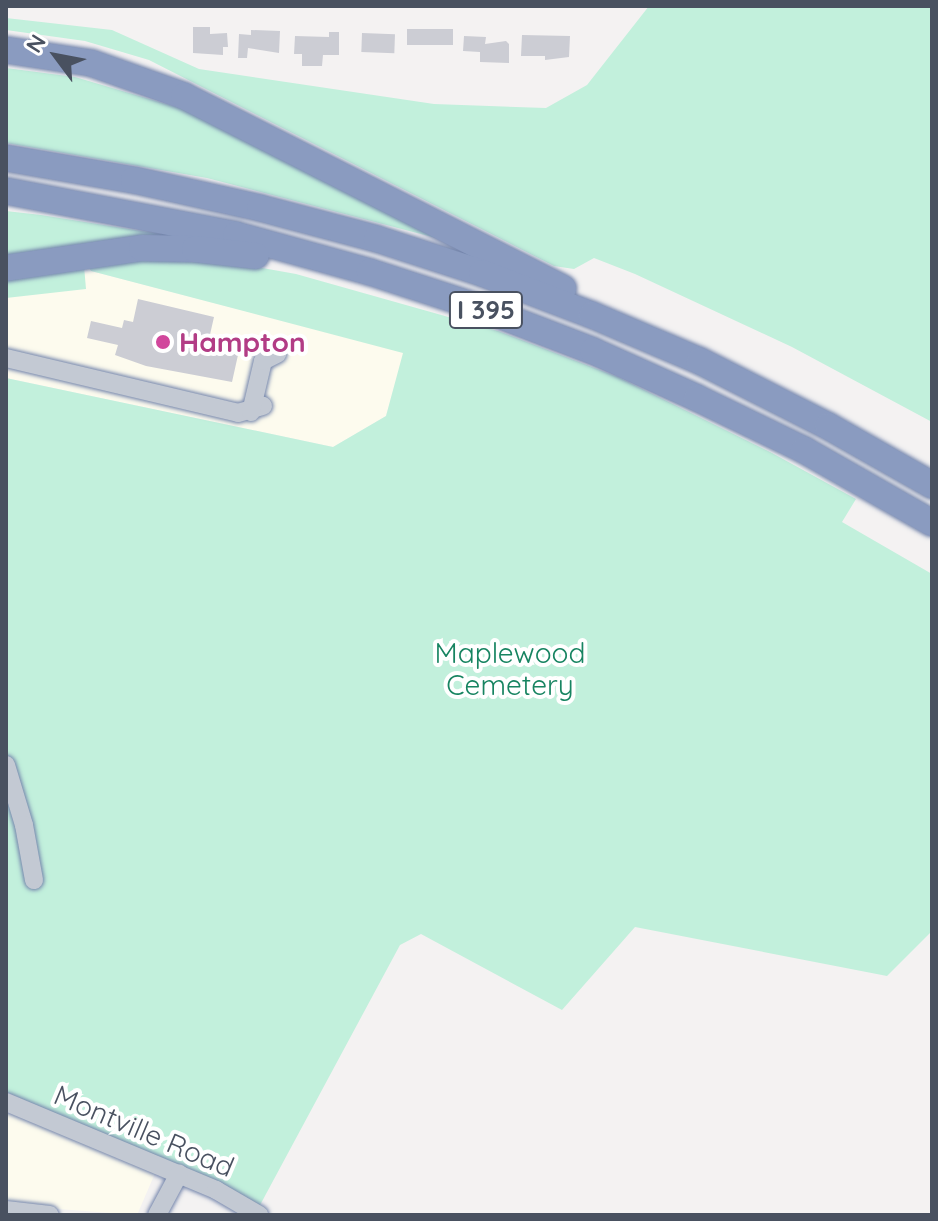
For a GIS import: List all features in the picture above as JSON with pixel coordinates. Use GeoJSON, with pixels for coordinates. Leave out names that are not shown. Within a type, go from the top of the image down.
{"type":"FeatureCollection","features":[{"type":"Feature","properties":{"kind":"highway"},"geometry":{"type":"LineString","coordinates":[[6,50],[99,65],[204,104],[566,289],[619,325]]}},
{"type":"Feature","properties":{"kind":"highway","name":"I 395"},"geometry":{"type":"LineString","coordinates":[[6,158],[147,182],[322,224],[469,269],[619,325],[775,397],[932,485]]}},
{"type":"Feature","properties":{"kind":"highway","name":"I 395"},"geometry":{"type":"LineString","coordinates":[[6,191],[213,230],[341,264],[510,319],[646,374],[779,437],[932,523]]}},
{"type":"Feature","properties":{"kind":"highway"},"geometry":{"type":"LineString","coordinates":[[6,268],[154,247],[225,251],[300,264],[341,264]]}},
{"type":"Feature","properties":{"kind":"street"},"geometry":{"type":"LineString","coordinates":[[6,358],[238,413],[257,409],[263,361],[277,354]]}},
{"type":"Feature","properties":{"kind":"street"},"geometry":{"type":"LineString","coordinates":[[6,765],[24,825],[34,880]]}},
{"type":"Feature","properties":{"kind":"street","name":"Montville Road"},"geometry":{"type":"LineString","coordinates":[[6,1102],[179,1174],[259,1215]]}},
{"type":"Feature","properties":{"kind":"street"},"geometry":{"type":"LineString","coordinates":[[157,1215],[179,1174]]}},
{"type":"Feature","properties":{"kind":"street"},"geometry":{"type":"LineString","coordinates":[[6,1210],[50,1215]]}},
{"type":"Feature","properties":{"kind":"shaded area"},"geometry":{"type":"Polygon","coordinates":[[[89,267],[91,271],[404,352],[386,416],[333,447],[6,378],[6,280],[89,267]]]}},
{"type":"Feature","properties":{"kind":"shaded area"},"geometry":{"type":"Polygon","coordinates":[[[6,1110],[156,1171],[137,1215],[6,1205],[6,1110]]]}},
{"type":"Feature","properties":{"kind":"green space"},"geometry":{"type":"Polygon","coordinates":[[[649,6],[932,6],[932,422],[792,347],[635,274],[594,258],[574,269],[554,266],[149,60],[85,41],[6,30],[6,18],[112,30],[199,69],[434,104],[546,108],[587,85],[649,6]]]}},
{"type":"Feature","properties":{"kind":"green space"},"geometry":{"type":"Polygon","coordinates":[[[6,68],[75,77],[190,111],[436,238],[207,178],[6,143],[6,68]]]}},
{"type":"Feature","properties":{"kind":"green space"},"geometry":{"type":"Polygon","coordinates":[[[6,211],[167,235],[166,240],[6,262],[6,211]]]}},
{"type":"Feature","properties":{"kind":"green space","name":"Maplewood Cemetery"},"geometry":{"type":"Polygon","coordinates":[[[167,257],[222,261],[296,274],[498,331],[618,377],[772,453],[856,499],[842,522],[932,574],[932,931],[887,976],[635,927],[562,1010],[421,934],[400,945],[259,1207],[210,1181],[6,1092],[6,378],[333,447],[386,416],[403,353],[91,271],[89,267],[167,257]]]}},
{"type":"Feature","properties":{"kind":"green space"},"geometry":{"type":"Polygon","coordinates":[[[84,266],[86,289],[6,298],[6,280],[84,266]]]}},
{"type":"Feature","properties":{"kind":"building"},"geometry":{"type":"Polygon","coordinates":[[[193,27],[210,27],[210,34],[227,33],[228,47],[223,47],[223,55],[193,53],[193,27]]]}},
{"type":"Feature","properties":{"kind":"building"},"geometry":{"type":"Polygon","coordinates":[[[407,29],[453,29],[453,45],[407,45],[407,29]]]}},
{"type":"Feature","properties":{"kind":"building"},"geometry":{"type":"Polygon","coordinates":[[[251,30],[280,31],[279,53],[248,48],[247,58],[238,58],[239,34],[251,35],[251,30]]]}},
{"type":"Feature","properties":{"kind":"building"},"geometry":{"type":"Polygon","coordinates":[[[329,32],[339,32],[339,55],[323,55],[322,66],[302,66],[302,54],[294,54],[295,36],[329,37],[329,32]]]}},
{"type":"Feature","properties":{"kind":"building"},"geometry":{"type":"Polygon","coordinates":[[[362,33],[395,34],[394,53],[361,52],[362,33]]]}},
{"type":"Feature","properties":{"kind":"building"},"geometry":{"type":"Polygon","coordinates":[[[522,35],[570,36],[569,57],[545,60],[545,56],[521,56],[522,35]]]}},
{"type":"Feature","properties":{"kind":"building"},"geometry":{"type":"Polygon","coordinates":[[[464,36],[486,37],[485,44],[506,41],[509,44],[509,63],[480,62],[480,52],[463,51],[464,36]]]}},
{"type":"Feature","properties":{"kind":"building","name":"Hampton"},"geometry":{"type":"Polygon","coordinates":[[[138,299],[214,317],[209,339],[240,346],[232,382],[146,366],[115,355],[118,345],[87,338],[91,321],[122,328],[124,320],[133,322],[138,299]]]}},
{"type":"Feature","properties":{"kind":"place","name":"Hampton"},"geometry":{"type":"Point","coordinates":[163,342]}}]}
